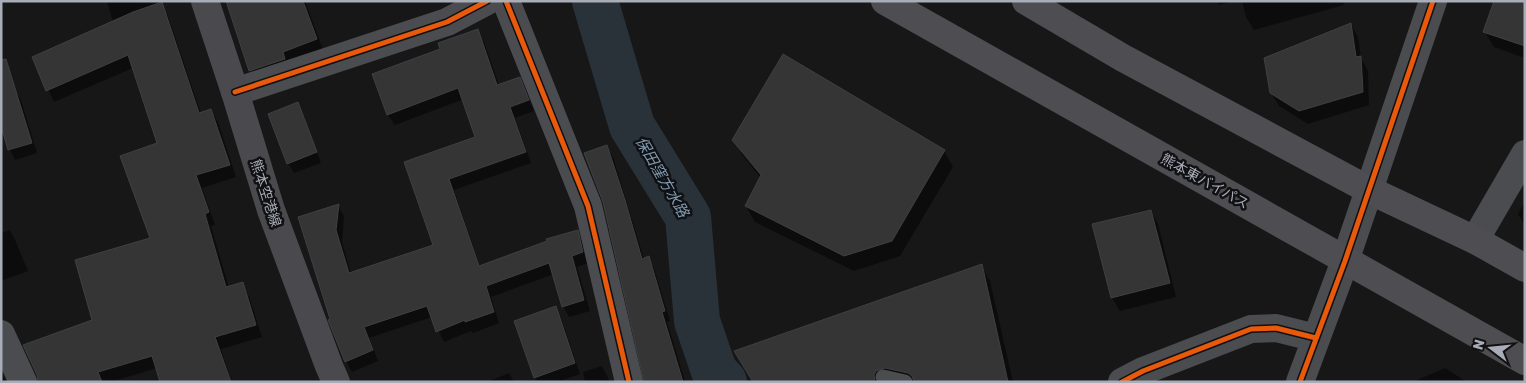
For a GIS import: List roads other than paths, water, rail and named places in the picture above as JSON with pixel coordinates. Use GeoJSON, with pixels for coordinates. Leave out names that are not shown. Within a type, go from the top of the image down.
{"type":"FeatureCollection","features":[{"type":"Feature","properties":{"kind":"highway","name":"熊本東バイパス"},"geometry":{"type":"LineString","coordinates":[[885,1],[1525,361]]}},
{"type":"Feature","properties":{"kind":"highway"},"geometry":{"type":"LineString","coordinates":[[1026,1],[1123,58],[1369,190],[1475,240],[1525,268]]}},
{"type":"Feature","properties":{"kind":"main road","name":"熊本空港線"},"geometry":{"type":"LineString","coordinates":[[205,1],[271,210],[336,382]]}},
{"type":"Feature","properties":{"kind":"street"},"geometry":{"type":"LineString","coordinates":[[235,92],[447,22],[487,1]]}},
{"type":"Feature","properties":{"kind":"street"},"geometry":{"type":"LineString","coordinates":[[506,1],[588,206],[629,382]]}},
{"type":"Feature","properties":{"kind":"street"},"geometry":{"type":"LineString","coordinates":[[1300,382],[1345,261],[1433,1]]}},
{"type":"Feature","properties":{"kind":"street"},"geometry":{"type":"LineString","coordinates":[[1475,240],[1525,154]]}},
{"type":"Feature","properties":{"kind":"street"},"geometry":{"type":"LineString","coordinates":[[1122,382],[1143,371],[1252,329],[1276,328],[1316,338]]}},
{"type":"Feature","properties":{"kind":"street"},"geometry":{"type":"LineString","coordinates":[[1,334],[23,382]]}},
{"type":"Feature","properties":{"kind":"lane"},"geometry":{"type":"LineString","coordinates":[[883,377],[905,382]]}},
{"type":"Feature","properties":{"kind":"waterway","name":"保田窪方水路"},"geometry":{"type":"LineString","coordinates":[[595,1],[632,126],[688,217],[697,321],[714,371],[724,382]]}}]}
